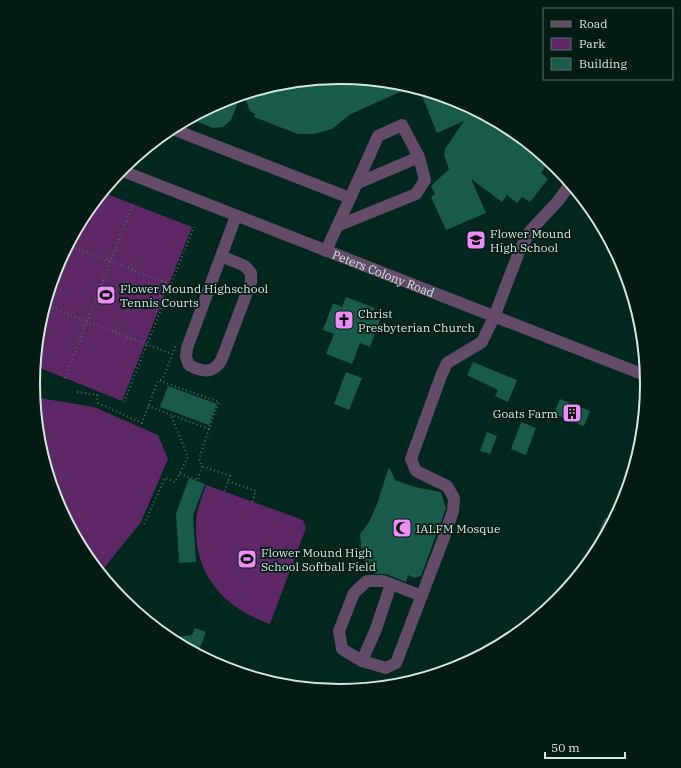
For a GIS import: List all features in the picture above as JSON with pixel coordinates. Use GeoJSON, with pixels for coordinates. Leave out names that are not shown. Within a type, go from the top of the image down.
{"type":"FeatureCollection","features":[{"type":"Feature","properties":{"kind":"street"},"geometry":{"type":"LineString","coordinates":[[326,251],[337,226],[350,198],[358,183],[378,136],[402,124],[419,158],[425,180],[416,194],[337,226]]}},
{"type":"Feature","properties":{"kind":"street"},"geometry":{"type":"LineString","coordinates":[[178,131],[350,198]]}},
{"type":"Feature","properties":{"kind":"street"},"geometry":{"type":"LineString","coordinates":[[358,183],[419,158]]}},
{"type":"Feature","properties":{"kind":"street","name":"Peters Colony Road"},"geometry":{"type":"LineString","coordinates":[[127,173],[640,373]]}},
{"type":"Feature","properties":{"kind":"street"},"geometry":{"type":"LineString","coordinates":[[422,596],[383,581],[367,581],[354,593],[339,631],[342,649],[362,661],[386,668],[396,663],[422,596],[443,540],[452,511],[454,498],[447,486],[416,471],[411,459],[447,363],[482,342],[494,317],[519,252],[530,231],[558,201],[568,188]]}},
{"type":"Feature","properties":{"kind":"street"},"geometry":{"type":"LineString","coordinates":[[221,256],[245,266],[251,273],[251,282],[221,361],[216,369],[207,372],[189,365],[186,357],[187,348],[206,298],[221,256],[236,216]]}},
{"type":"Feature","properties":{"kind":"street"},"geometry":{"type":"LineString","coordinates":[[362,661],[376,629],[391,584]]}},
{"type":"Feature","properties":{"kind":"path"},"geometry":{"type":"LineString","coordinates":[[65,378],[133,204]]}},
{"type":"Feature","properties":{"kind":"path"},"geometry":{"type":"LineString","coordinates":[[124,402],[194,227]]}},
{"type":"Feature","properties":{"kind":"path"},"geometry":{"type":"LineString","coordinates":[[74,246],[206,298]]}},
{"type":"Feature","properties":{"kind":"path"},"geometry":{"type":"LineString","coordinates":[[192,300],[197,287]]}},
{"type":"Feature","properties":{"kind":"path"},"geometry":{"type":"LineString","coordinates":[[50,307],[172,354]]}},
{"type":"Feature","properties":{"kind":"path"},"geometry":{"type":"LineString","coordinates":[[77,392],[97,395],[98,403],[142,423],[157,383],[163,378],[177,340]]}},
{"type":"Feature","properties":{"kind":"path"},"geometry":{"type":"LineString","coordinates":[[160,381],[219,402],[199,459],[202,466],[198,480],[180,474]]}},
{"type":"Feature","properties":{"kind":"path"},"geometry":{"type":"LineString","coordinates":[[148,406],[209,429]]}},
{"type":"Feature","properties":{"kind":"path"},"geometry":{"type":"LineString","coordinates":[[144,524],[165,478],[175,482],[188,457],[171,415]]}},
{"type":"Feature","properties":{"kind":"path"},"geometry":{"type":"LineString","coordinates":[[202,466],[230,476],[224,492]]}},
{"type":"Feature","properties":{"kind":"path"},"geometry":{"type":"LineString","coordinates":[[228,481],[256,491],[252,502]]}},
{"type":"Feature","properties":{"kind":"green space","name":"Flower Mound Highschool Tennis Courts"},"geometry":{"type":"Polygon","coordinates":[[[108,194],[192,227],[122,401],[41,368],[46,325],[56,287],[80,234],[108,194]]]}},
{"type":"Feature","properties":{"kind":"green space"},"geometry":{"type":"Polygon","coordinates":[[[41,398],[94,407],[158,435],[168,459],[141,522],[103,569],[80,534],[56,481],[46,443],[41,398]]]}},
{"type":"Feature","properties":{"kind":"green space","name":"Flower Mound High School Softball Field"},"geometry":{"type":"Polygon","coordinates":[[[206,485],[303,520],[306,528],[270,624],[239,609],[226,599],[206,574],[200,559],[197,542],[196,519],[206,485]]]}},
{"type":"Feature","properties":{"kind":"building"},"geometry":{"type":"Polygon","coordinates":[[[321,84],[360,84],[404,90],[349,115],[332,129],[314,134],[298,134],[254,117],[255,114],[250,111],[245,99],[282,89],[301,86],[321,84]]]}},
{"type":"Feature","properties":{"kind":"building","name":"Flower Mound High School"},"geometry":{"type":"Polygon","coordinates":[[[422,95],[437,99],[473,114],[507,134],[546,165],[541,173],[548,179],[530,202],[522,197],[517,203],[507,195],[502,202],[471,179],[486,213],[446,230],[431,197],[435,194],[431,186],[449,169],[444,155],[445,149],[464,121],[437,133],[422,95]]]}},
{"type":"Feature","properties":{"kind":"building"},"geometry":{"type":"Polygon","coordinates":[[[238,101],[231,120],[223,127],[213,128],[195,121],[238,101]]]}},
{"type":"Feature","properties":{"kind":"building"},"geometry":{"type":"Polygon","coordinates":[[[346,297],[375,308],[371,317],[380,320],[370,347],[360,343],[352,364],[326,354],[334,334],[323,330],[333,303],[342,307],[346,297]]]}},
{"type":"Feature","properties":{"kind":"building"},"geometry":{"type":"Polygon","coordinates":[[[473,362],[517,380],[508,402],[495,396],[498,390],[467,375],[473,362]]]}},
{"type":"Feature","properties":{"kind":"building"},"geometry":{"type":"Polygon","coordinates":[[[346,372],[362,378],[349,410],[334,404],[346,372]]]}},
{"type":"Feature","properties":{"kind":"building"},"geometry":{"type":"Polygon","coordinates":[[[168,386],[217,404],[209,425],[160,407],[168,386]]]}},
{"type":"Feature","properties":{"kind":"building","name":"Goats Farm"},"geometry":{"type":"Polygon","coordinates":[[[560,399],[590,411],[584,426],[554,414],[560,399]]]}},
{"type":"Feature","properties":{"kind":"building"},"geometry":{"type":"Polygon","coordinates":[[[521,422],[536,428],[526,455],[511,449],[521,422]]]}},
{"type":"Feature","properties":{"kind":"building"},"geometry":{"type":"Polygon","coordinates":[[[487,432],[497,436],[490,454],[480,451],[487,432]]]}},
{"type":"Feature","properties":{"kind":"building","name":"IALFM Mosque"},"geometry":{"type":"Polygon","coordinates":[[[389,467],[395,480],[414,487],[441,492],[446,508],[421,576],[415,578],[408,575],[406,582],[386,574],[376,574],[368,569],[362,555],[360,534],[369,522],[377,504],[389,467]]]}},
{"type":"Feature","properties":{"kind":"building"},"geometry":{"type":"Polygon","coordinates":[[[189,478],[205,484],[193,515],[196,562],[179,563],[176,514],[189,478]]]}},
{"type":"Feature","properties":{"kind":"building"},"geometry":{"type":"Polygon","coordinates":[[[605,518],[609,519],[600,536],[598,535],[605,518]]]}},
{"type":"Feature","properties":{"kind":"building"},"geometry":{"type":"Polygon","coordinates":[[[195,628],[206,632],[199,649],[178,637],[192,635],[195,628]]]}},
{"type":"Feature","properties":{"kind":"place","name":"Flower Mound High School"},"geometry":{"type":"Point","coordinates":[476,240]}},
{"type":"Feature","properties":{"kind":"place","name":"Flower Mound Highschool Tennis Courts"},"geometry":{"type":"Point","coordinates":[106,295]}},
{"type":"Feature","properties":{"kind":"place","name":"Christ Presbyterian Church"},"geometry":{"type":"Point","coordinates":[344,320]}},
{"type":"Feature","properties":{"kind":"place","name":"Goats Farm"},"geometry":{"type":"Point","coordinates":[572,413]}},
{"type":"Feature","properties":{"kind":"place","name":"IALFM Mosque"},"geometry":{"type":"Point","coordinates":[402,528]}},
{"type":"Feature","properties":{"kind":"place","name":"Flower Mound High School Softball Field"},"geometry":{"type":"Point","coordinates":[247,559]}}]}
